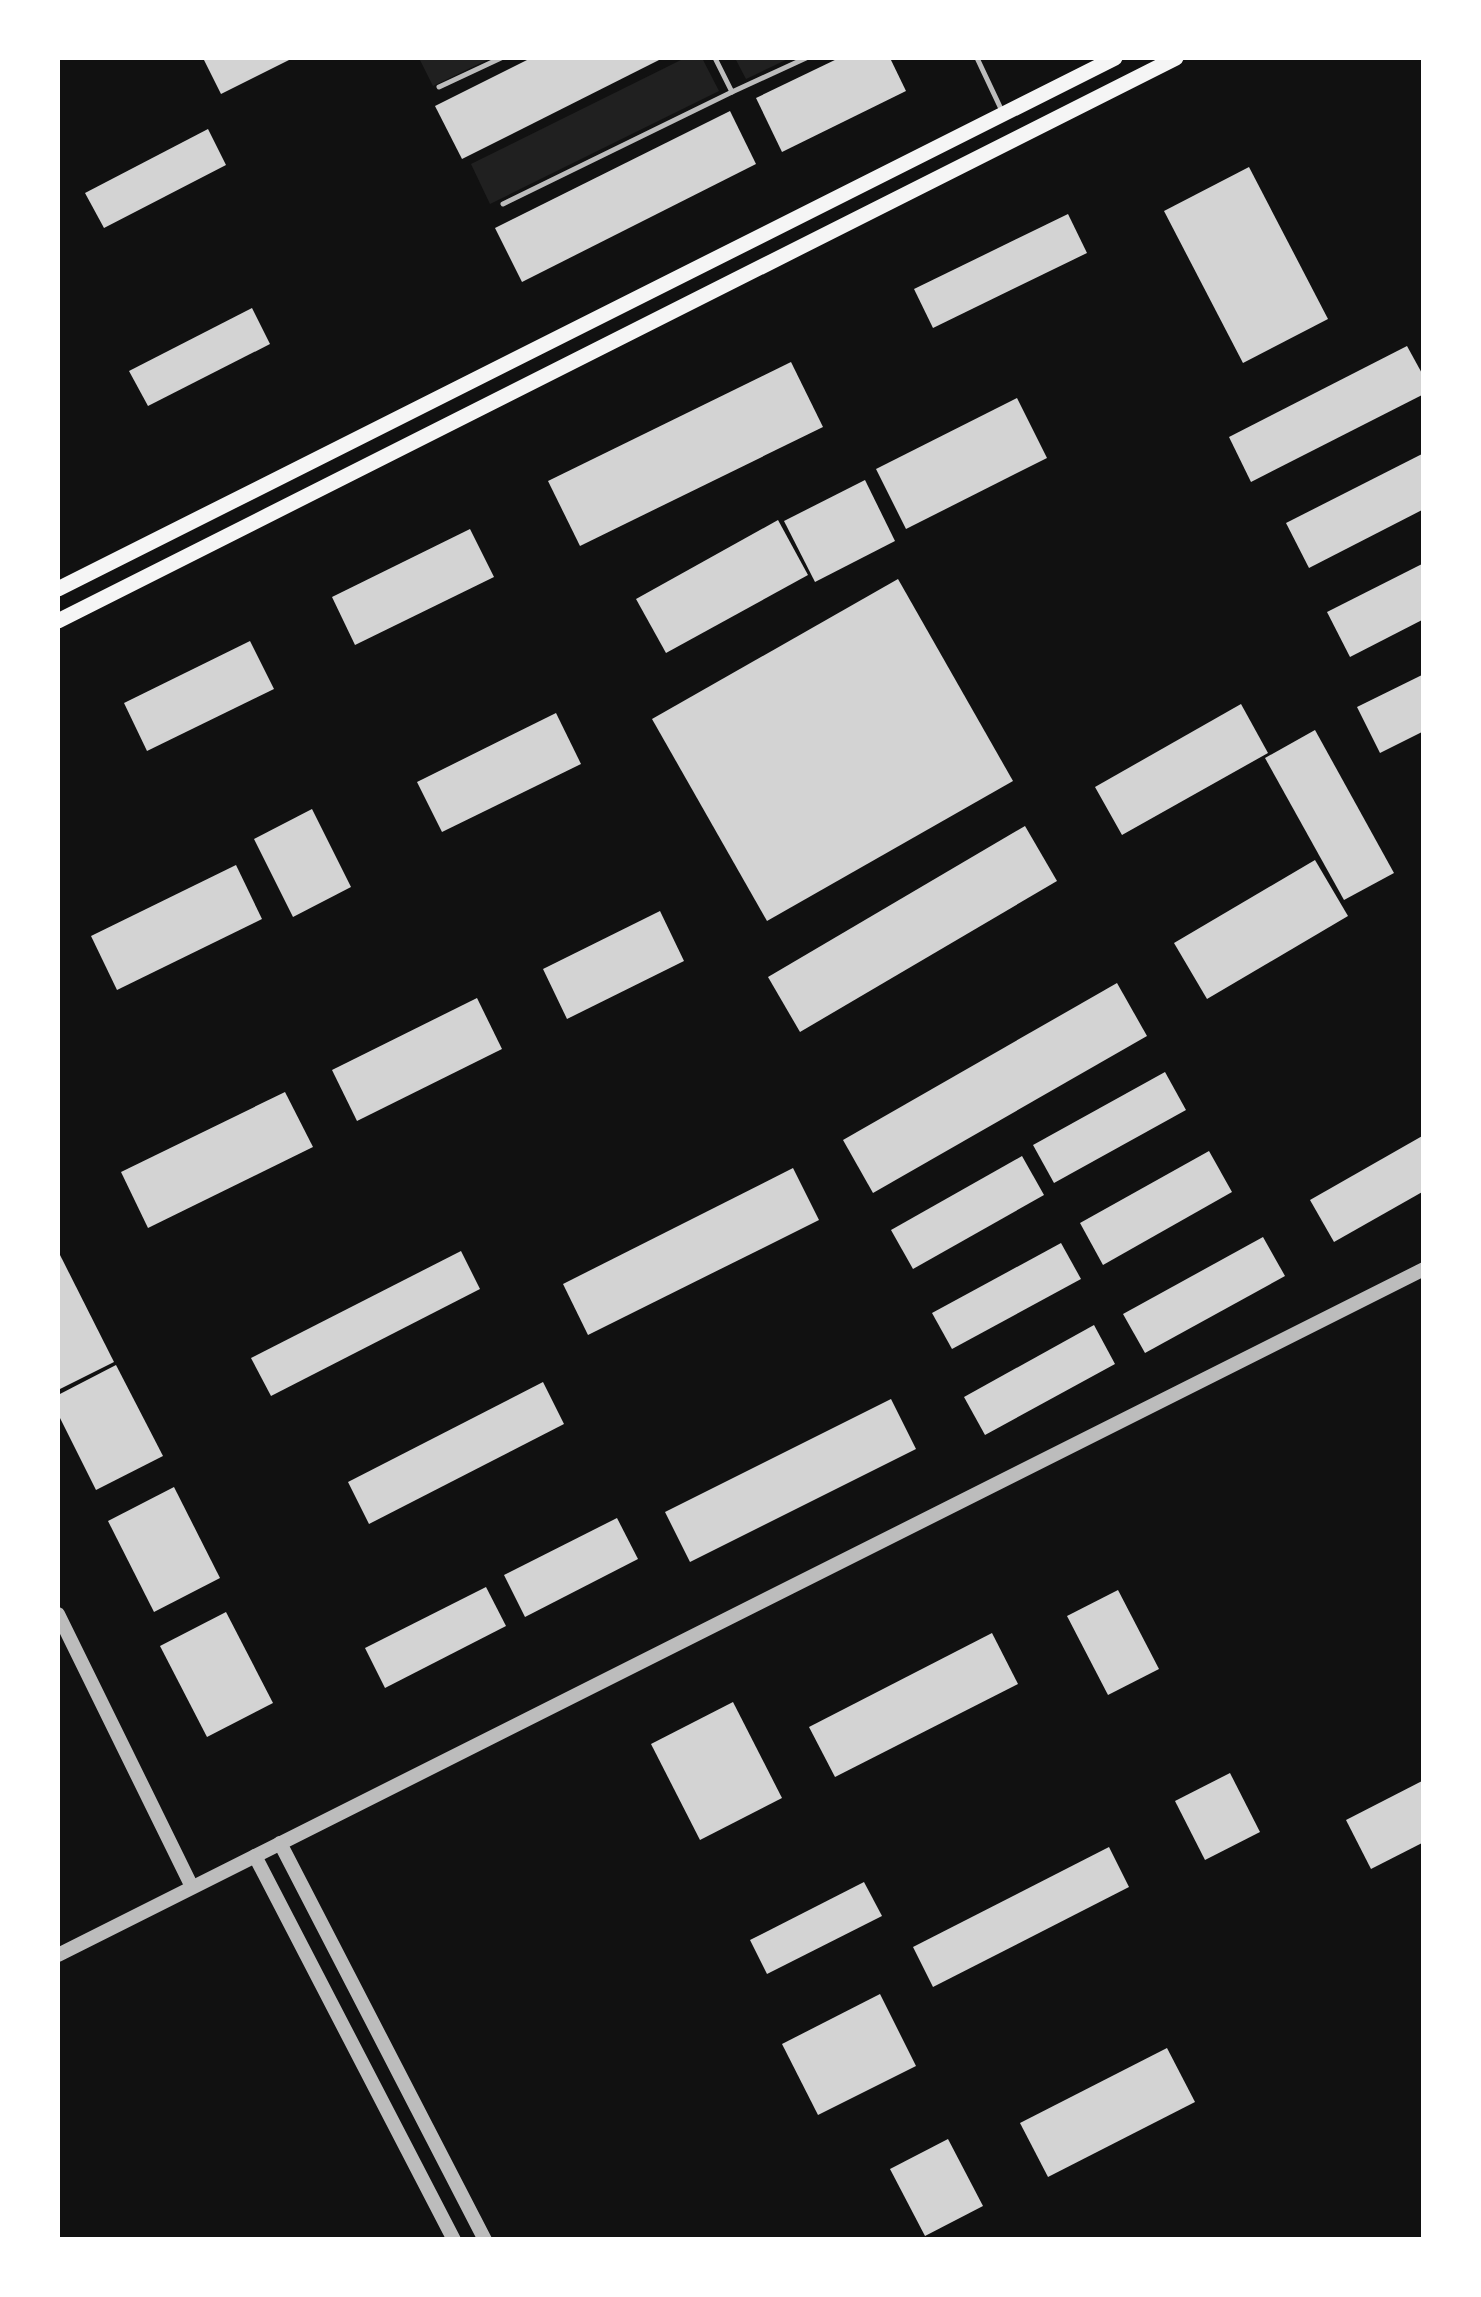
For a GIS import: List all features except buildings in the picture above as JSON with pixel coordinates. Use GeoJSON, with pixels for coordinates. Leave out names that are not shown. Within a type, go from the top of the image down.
{"type":"FeatureCollection","features":[{"type":"Feature","properties":{"kind":"main road"},"geometry":{"type":"LineString","coordinates":[[58,589],[1115,58]]}},
{"type":"Feature","properties":{"kind":"main road"},"geometry":{"type":"LineString","coordinates":[[58,621],[1176,58]]}},
{"type":"Feature","properties":{"kind":"street"},"geometry":{"type":"LineString","coordinates":[[58,1955],[1424,1269]]}},
{"type":"Feature","properties":{"kind":"street"},"geometry":{"type":"LineString","coordinates":[[58,1614],[192,1887]]}},
{"type":"Feature","properties":{"kind":"street"},"geometry":{"type":"LineString","coordinates":[[280,1843],[485,2240]]}},
{"type":"Feature","properties":{"kind":"street"},"geometry":{"type":"LineString","coordinates":[[255,1856],[454,2240]]}},
{"type":"Feature","properties":{"kind":"lane"},"geometry":{"type":"LineString","coordinates":[[440,87],[501,58]]}},
{"type":"Feature","properties":{"kind":"lane"},"geometry":{"type":"LineString","coordinates":[[716,58],[732,92]]}},
{"type":"Feature","properties":{"kind":"lane"},"geometry":{"type":"LineString","coordinates":[[503,204],[806,58]]}},
{"type":"Feature","properties":{"kind":"lane"},"geometry":{"type":"LineString","coordinates":[[977,58],[1004,114]]}},
{"type":"Feature","properties":{"kind":"shaded area"},"geometry":{"type":"Polygon","coordinates":[[[419,58],[491,58],[433,86],[419,58]]]}},
{"type":"Feature","properties":{"kind":"shaded area"},"geometry":{"type":"Polygon","coordinates":[[[685,58],[702,58],[719,91],[490,204],[471,164],[685,58]]]}},
{"type":"Feature","properties":{"kind":"shaded area"},"geometry":{"type":"Polygon","coordinates":[[[735,58],[790,58],[746,79],[735,58]]]}}]}
